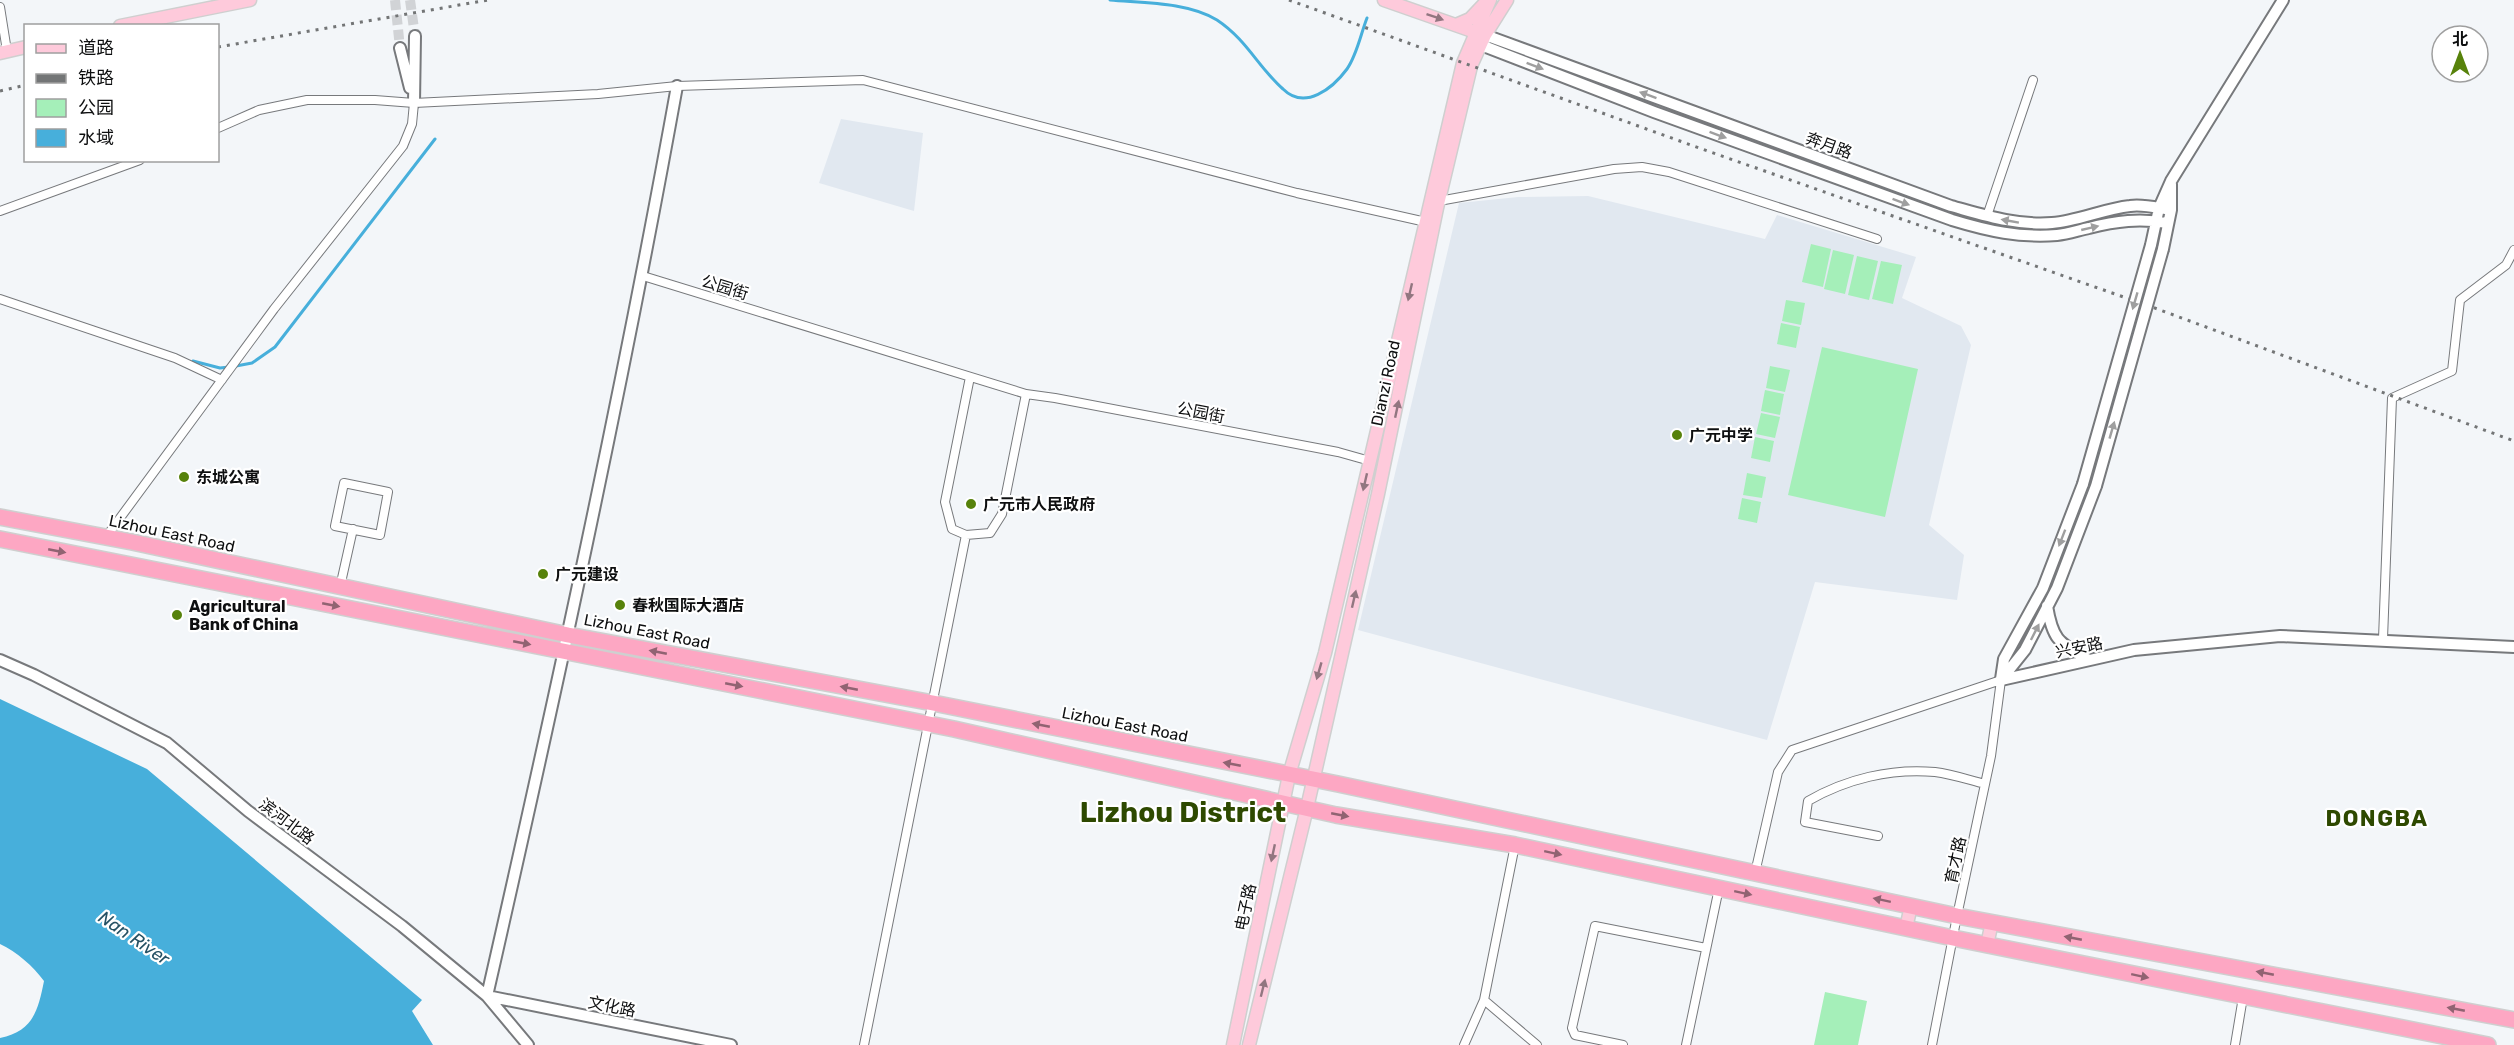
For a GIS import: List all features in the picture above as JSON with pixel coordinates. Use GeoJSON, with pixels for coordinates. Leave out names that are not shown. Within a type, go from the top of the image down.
{"type":"FeatureCollection","features":[{"type":"Feature","properties":{"kind":"highway","name":"Lizhou East Road"},"geometry":{"type":"LineString","coordinates":[[0,517],[106,537],[568,635],[933,703],[1313,779],[1614,841],[1957,916],[2514,1020]]}},
{"type":"Feature","properties":{"kind":"highway"},"geometry":{"type":"LineString","coordinates":[[0,539],[928,724],[1307,808],[1515,845],[2243,998],[2488,1045]]}},
{"type":"Feature","properties":{"kind":"main road"},"geometry":{"type":"LineString","coordinates":[[130,24],[250,0]]}},
{"type":"Feature","properties":{"kind":"main road"},"geometry":{"type":"LineString","coordinates":[[1384,0],[1456,25],[1481,37],[1489,0]]}},
{"type":"Feature","properties":{"kind":"main road"},"geometry":{"type":"LineString","coordinates":[[1456,25],[1470,19],[1489,0]]}},
{"type":"Feature","properties":{"kind":"main road","name":"Dianzi Road"},"geometry":{"type":"LineString","coordinates":[[1289,776],[1325,653],[1462,63],[1507,0]]}},
{"type":"Feature","properties":{"kind":"main road","name":"Dianzi Road"},"geometry":{"type":"LineString","coordinates":[[1313,779],[1378,494],[1439,201],[1471,66],[1481,37]]}},
{"type":"Feature","properties":{"kind":"main road"},"geometry":{"type":"LineString","coordinates":[[3,52],[24,47]]}},
{"type":"Feature","properties":{"kind":"main road","name":"电子路"},"geometry":{"type":"LineString","coordinates":[[1233,1045],[1289,776]]}},
{"type":"Feature","properties":{"kind":"main road"},"geometry":{"type":"LineString","coordinates":[[1249,1045],[1313,779]]}},
{"type":"Feature","properties":{"kind":"main road"},"geometry":{"type":"LineString","coordinates":[[1906,928],[1911,906]]}},
{"type":"Feature","properties":{"kind":"main road"},"geometry":{"type":"LineString","coordinates":[[1987,945],[1992,922]]}},
{"type":"Feature","properties":{"kind":"street"},"geometry":{"type":"LineString","coordinates":[[2001,680],[2025,650],[2057,588],[2096,486],[2163,249],[2159,208],[2171,181],[2283,0]]}},
{"type":"Feature","properties":{"kind":"street"},"geometry":{"type":"LineString","coordinates":[[0,7],[3,52]]}},
{"type":"Feature","properties":{"kind":"street"},"geometry":{"type":"LineString","coordinates":[[106,537],[274,309],[402,146],[412,124],[415,36]]}},
{"type":"Feature","properties":{"kind":"street","name":"奔月路"},"geometry":{"type":"LineString","coordinates":[[1481,37],[1951,206],[1987,216],[2016,223],[2053,223],[2130,206],[2149,205],[2171,210]]}},
{"type":"Feature","properties":{"kind":"street"},"geometry":{"type":"LineString","coordinates":[[1481,37],[1654,112],[1952,220],[1989,231],[2015,236],[2060,235],[2131,219],[2162,222]]}},
{"type":"Feature","properties":{"kind":"street"},"geometry":{"type":"LineString","coordinates":[[400,48],[414,103]]}},
{"type":"Feature","properties":{"kind":"street"},"geometry":{"type":"LineString","coordinates":[[219,128],[259,110],[307,100],[375,100],[414,103],[597,94],[677,86],[863,81],[1297,193],[1426,222]]}},
{"type":"Feature","properties":{"kind":"street"},"geometry":{"type":"LineString","coordinates":[[1987,216],[2033,81]]}},
{"type":"Feature","properties":{"kind":"street"},"geometry":{"type":"LineString","coordinates":[[487,996],[568,635],[643,276],[677,86]]}},
{"type":"Feature","properties":{"kind":"street"},"geometry":{"type":"LineString","coordinates":[[0,210],[134,162]]}},
{"type":"Feature","properties":{"kind":"street"},"geometry":{"type":"LineString","coordinates":[[1439,201],[1614,169],[1642,166],[1669,172],[1877,239]]}},
{"type":"Feature","properties":{"kind":"street"},"geometry":{"type":"LineString","coordinates":[[2001,680],[2004,659],[2043,588],[2083,484],[2151,244],[2171,210],[2171,181]]}},
{"type":"Feature","properties":{"kind":"street"},"geometry":{"type":"LineString","coordinates":[[2383,639],[2392,398],[2452,370],[2460,300],[2506,265],[2514,250]]}},
{"type":"Feature","properties":{"kind":"street","name":"公园街"},"geometry":{"type":"LineString","coordinates":[[643,276],[1026,394],[1327,450],[1370,461]]}},
{"type":"Feature","properties":{"kind":"street"},"geometry":{"type":"LineString","coordinates":[[0,299],[175,358],[222,380]]}},
{"type":"Feature","properties":{"kind":"street"},"geometry":{"type":"LineString","coordinates":[[970,377],[945,502],[952,529],[966,535],[990,533],[1002,514],[1026,394]]}},
{"type":"Feature","properties":{"kind":"street"},"geometry":{"type":"LineString","coordinates":[[344,483],[388,492],[380,535],[353,529],[335,526],[344,483]]}},
{"type":"Feature","properties":{"kind":"street"},"geometry":{"type":"LineString","coordinates":[[340,587],[353,529]]}},
{"type":"Feature","properties":{"kind":"street"},"geometry":{"type":"LineString","coordinates":[[864,1045],[966,535]]}},
{"type":"Feature","properties":{"kind":"street"},"geometry":{"type":"LineString","coordinates":[[2047,606],[2052,630],[2060,643],[2089,660]]}},
{"type":"Feature","properties":{"kind":"street","name":"兴安路"},"geometry":{"type":"LineString","coordinates":[[1755,873],[1778,772],[1792,750],[2001,680],[2134,650],[2280,636],[2383,639],[2514,647]]}},
{"type":"Feature","properties":{"kind":"street","name":"滨河北路"},"geometry":{"type":"LineString","coordinates":[[0,660],[167,743],[248,811],[402,926],[487,996],[528,1045]]}},
{"type":"Feature","properties":{"kind":"street","name":"育才路"},"geometry":{"type":"LineString","coordinates":[[1932,1045],[1985,784],[2001,680]]}},
{"type":"Feature","properties":{"kind":"street"},"geometry":{"type":"LineString","coordinates":[[1878,836],[1805,822],[1808,801],[1855,780],[1897,772],[1936,772],[1985,784]]}},
{"type":"Feature","properties":{"kind":"street"},"geometry":{"type":"LineString","coordinates":[[1464,1045],[1484,1000],[1515,845]]}},
{"type":"Feature","properties":{"kind":"street"},"geometry":{"type":"LineString","coordinates":[[1686,1045],[1719,888]]}},
{"type":"Feature","properties":{"kind":"street"},"geometry":{"type":"LineString","coordinates":[[1623,1045],[1575,1035],[1572,1028],[1595,926],[1706,948]]}},
{"type":"Feature","properties":{"kind":"street","name":"文化路"},"geometry":{"type":"LineString","coordinates":[[487,996],[731,1045]]}},
{"type":"Feature","properties":{"kind":"street"},"geometry":{"type":"LineString","coordinates":[[2235,1045],[2243,998]]}},
{"type":"Feature","properties":{"kind":"street"},"geometry":{"type":"LineString","coordinates":[[1484,1000],[1537,1045]]}},
{"type":"Feature","properties":{"kind":"shaded area"},"geometry":{"type":"Polygon","coordinates":[[[841,119],[923,133],[914,211],[819,183],[841,119]]]}},
{"type":"Feature","properties":{"kind":"shaded area","name":"广元中学"},"geometry":{"type":"Polygon","coordinates":[[[1588,196],[1765,239],[1777,215],[1916,257],[1902,298],[1961,326],[1971,345],[1929,525],[1964,555],[1957,600],[1815,582],[1767,740],[1358,630],[1459,203],[1518,197],[1588,196]]]}},
{"type":"Feature","properties":{"kind":"green space"},"geometry":{"type":"Polygon","coordinates":[[[1811,244],[1831,249],[1823,287],[1802,282],[1811,244]]]}},
{"type":"Feature","properties":{"kind":"green space"},"geometry":{"type":"Polygon","coordinates":[[[1833,250],[1854,255],[1845,294],[1824,289],[1833,250]]]}},
{"type":"Feature","properties":{"kind":"green space"},"geometry":{"type":"Polygon","coordinates":[[[1857,256],[1878,261],[1869,300],[1848,295],[1857,256]]]}},
{"type":"Feature","properties":{"kind":"green space"},"geometry":{"type":"Polygon","coordinates":[[[1881,261],[1902,265],[1893,304],[1872,299],[1881,261]]]}},
{"type":"Feature","properties":{"kind":"green space"},"geometry":{"type":"Polygon","coordinates":[[[1786,300],[1805,303],[1801,325],[1782,321],[1786,300]]]}},
{"type":"Feature","properties":{"kind":"green space"},"geometry":{"type":"Polygon","coordinates":[[[1781,323],[1800,327],[1796,348],[1777,344],[1781,323]]]}},
{"type":"Feature","properties":{"kind":"green space"},"geometry":{"type":"Polygon","coordinates":[[[1822,347],[1918,369],[1885,517],[1788,495],[1822,347]]]}},
{"type":"Feature","properties":{"kind":"green space"},"geometry":{"type":"Polygon","coordinates":[[[1770,366],[1790,370],[1785,392],[1766,388],[1770,366]]]}},
{"type":"Feature","properties":{"kind":"green space"},"geometry":{"type":"Polygon","coordinates":[[[1765,390],[1784,394],[1780,415],[1761,411],[1765,390]]]}},
{"type":"Feature","properties":{"kind":"green space"},"geometry":{"type":"Polygon","coordinates":[[[1761,413],[1780,417],[1775,438],[1756,434],[1761,413]]]}},
{"type":"Feature","properties":{"kind":"green space"},"geometry":{"type":"Polygon","coordinates":[[[1755,437],[1774,441],[1770,462],[1751,458],[1755,437]]]}},
{"type":"Feature","properties":{"kind":"green space"},"geometry":{"type":"Polygon","coordinates":[[[1747,473],[1766,477],[1762,498],[1743,495],[1747,473]]]}},
{"type":"Feature","properties":{"kind":"green space"},"geometry":{"type":"Polygon","coordinates":[[[1742,498],[1761,502],[1757,523],[1738,519],[1742,498]]]}},
{"type":"Feature","properties":{"kind":"green space"},"geometry":{"type":"Polygon","coordinates":[[[1825,992],[1867,1001],[1858,1045],[1814,1045],[1825,992]]]}},
{"type":"Feature","properties":{"kind":"water","name":"Nan River"},"geometry":{"type":"Polygon","coordinates":[[[0,699],[147,769],[422,1000],[412,1011],[433,1045],[0,1045],[0,1038],[20,1030],[32,1018],[44,981],[24,960],[0,944],[0,699]]]}},
{"type":"Feature","properties":{"kind":"waterway"},"geometry":{"type":"LineString","coordinates":[[1110,0],[1179,7],[1217,20],[1236,36],[1283,89],[1300,98],[1318,94],[1334,83],[1347,69],[1354,57],[1367,18]]}},
{"type":"Feature","properties":{"kind":"waterway"},"geometry":{"type":"LineString","coordinates":[[236,366],[252,363],[275,347],[435,139]]}},
{"type":"Feature","properties":{"kind":"waterway"},"geometry":{"type":"LineString","coordinates":[[193,361],[220,368],[229,367]]}},
{"type":"Feature","properties":{"kind":"tunnel"},"geometry":{"type":"LineString","coordinates":[[395,0],[400,48]]}},
{"type":"Feature","properties":{"kind":"tunnel"},"geometry":{"type":"LineString","coordinates":[[410,0],[415,36]]}},
{"type":"Feature","properties":{"kind":"railway"},"geometry":{"type":"LineString","coordinates":[[219,47],[488,0]]}},
{"type":"Feature","properties":{"kind":"railway"},"geometry":{"type":"LineString","coordinates":[[1289,0],[1702,149],[2152,307],[2514,441]]}},
{"type":"Feature","properties":{"kind":"railway"},"geometry":{"type":"LineString","coordinates":[[0,91],[24,85]]}},
{"type":"Feature","properties":{"kind":"place","name":"广元中学"},"geometry":{"type":"Point","coordinates":[1677,435]}},
{"type":"Feature","properties":{"kind":"place","name":"东城公寓"},"geometry":{"type":"Point","coordinates":[184,477]}},
{"type":"Feature","properties":{"kind":"place","name":"广元市人民政府"},"geometry":{"type":"Point","coordinates":[971,504]}},
{"type":"Feature","properties":{"kind":"place","name":"广元建设"},"geometry":{"type":"Point","coordinates":[543,574]}},
{"type":"Feature","properties":{"kind":"place","name":"春秋国际大酒店"},"geometry":{"type":"Point","coordinates":[620,605]}},
{"type":"Feature","properties":{"kind":"place","name":"Agricultural Bank of China"},"geometry":{"type":"Point","coordinates":[177,615]}},
{"type":"Feature","properties":{"kind":"district","name":"Lizhou District"},"geometry":{"type":"Point","coordinates":[1183,812]}},
{"type":"Feature","properties":{"kind":"district","name":"DONGBA"},"geometry":{"type":"Point","coordinates":[2377,818]}}]}
